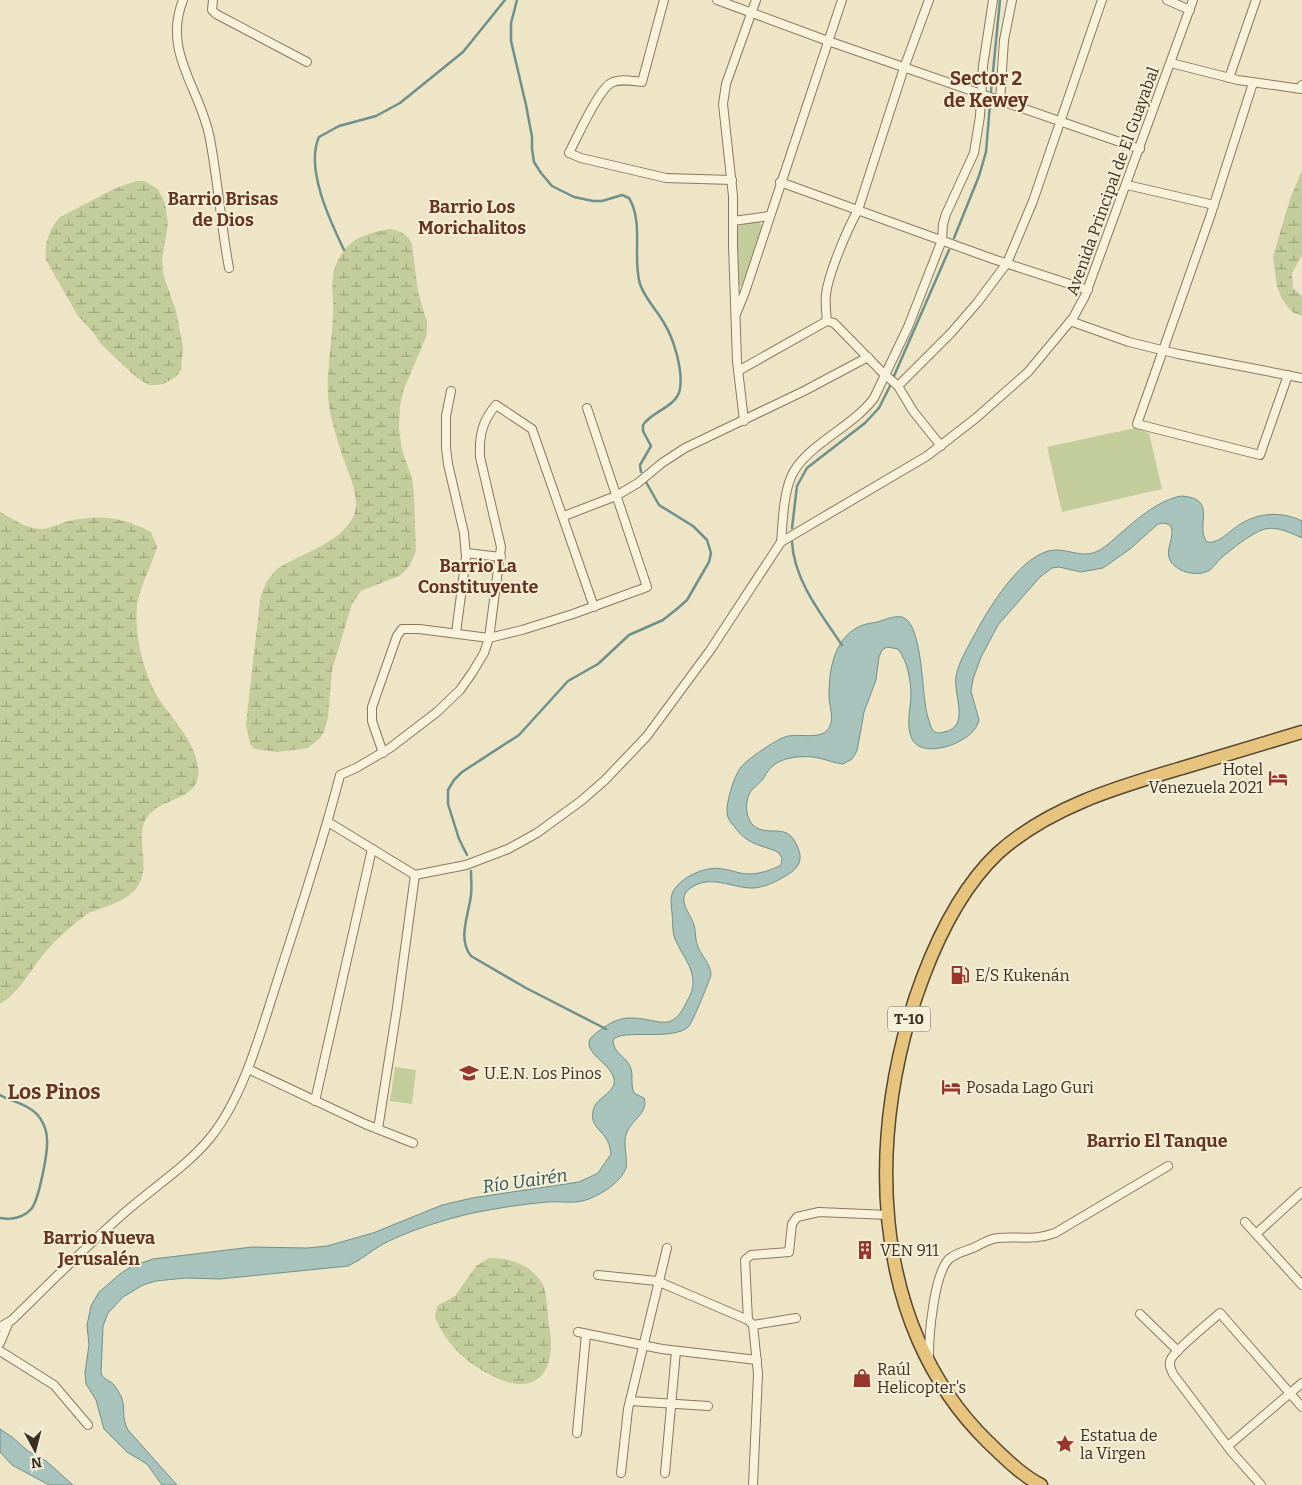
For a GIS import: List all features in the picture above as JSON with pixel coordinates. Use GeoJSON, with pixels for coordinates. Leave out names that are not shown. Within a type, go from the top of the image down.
{"type":"FeatureCollection","features":[{"type":"Feature","properties":{"kind":"highway","name":"T-10"},"geometry":{"type":"LineString","coordinates":[[1041,1485],[1012,1464],[968,1421],[940,1384],[914,1329],[900,1288],[888,1215],[886,1159],[888,1128],[900,1053],[913,1004],[936,946],[958,903],[975,878],[998,854],[1026,831],[1080,803],[1129,784],[1302,732]]}},
{"type":"Feature","properties":{"kind":"street"},"geometry":{"type":"LineString","coordinates":[[184,0],[176,27],[177,44],[182,62],[203,114],[210,139],[229,268]]}},
{"type":"Feature","properties":{"kind":"street"},"geometry":{"type":"LineString","coordinates":[[213,0],[212,10],[216,14],[307,62]]}},
{"type":"Feature","properties":{"kind":"street"},"geometry":{"type":"LineString","coordinates":[[664,0],[642,82],[620,81],[608,86],[597,100],[569,153],[581,158],[666,178],[732,180]]}},
{"type":"Feature","properties":{"kind":"street"},"geometry":{"type":"LineString","coordinates":[[717,0],[904,68],[1140,149]]}},
{"type":"Feature","properties":{"kind":"street"},"geometry":{"type":"LineString","coordinates":[[744,421],[738,371],[732,180],[724,115],[724,94],[756,0]]}},
{"type":"Feature","properties":{"kind":"street"},"geometry":{"type":"LineString","coordinates":[[735,316],[842,0]]}},
{"type":"Feature","properties":{"kind":"street"},"geometry":{"type":"LineString","coordinates":[[827,321],[826,305],[829,282],[849,227],[858,210],[904,68],[929,0]]}},
{"type":"Feature","properties":{"kind":"street"},"geometry":{"type":"LineString","coordinates":[[781,542],[785,501],[791,478],[796,468],[812,451],[860,415],[874,398],[908,327],[942,240],[946,214],[974,153],[980,116],[980,94],[992,0]]}},
{"type":"Feature","properties":{"kind":"street"},"geometry":{"type":"LineString","coordinates":[[1000,101],[1004,40],[1012,0]]}},
{"type":"Feature","properties":{"kind":"street"},"geometry":{"type":"LineString","coordinates":[[898,386],[951,333],[992,285],[1007,263],[1034,200],[1102,0]]}},
{"type":"Feature","properties":{"kind":"street"},"geometry":{"type":"LineString","coordinates":[[1167,0],[1190,10]]}},
{"type":"Feature","properties":{"kind":"street","name":"Avenida Principal de El Guayabal"},"geometry":{"type":"LineString","coordinates":[[414,875],[466,865],[516,845],[557,820],[605,780],[648,736],[711,649],[781,542],[902,472],[941,446],[1019,381],[1070,321],[1080,307],[1088,290],[1193,0]]}},
{"type":"Feature","properties":{"kind":"street"},"geometry":{"type":"LineString","coordinates":[[1229,78],[1256,0]]}},
{"type":"Feature","properties":{"kind":"street"},"geometry":{"type":"LineString","coordinates":[[1171,63],[1253,83],[1301,89],[1302,85]]}},
{"type":"Feature","properties":{"kind":"street"},"geometry":{"type":"LineString","coordinates":[[1253,83],[1214,205],[1137,424],[1260,455],[1288,375]]}},
{"type":"Feature","properties":{"kind":"street"},"geometry":{"type":"LineString","coordinates":[[780,182],[1088,290]]}},
{"type":"Feature","properties":{"kind":"street"},"geometry":{"type":"LineString","coordinates":[[1127,185],[1214,205]]}},
{"type":"Feature","properties":{"kind":"street"},"geometry":{"type":"LineString","coordinates":[[733,221],[769,216]]}},
{"type":"Feature","properties":{"kind":"street"},"geometry":{"type":"LineString","coordinates":[[738,371],[827,321],[834,323],[898,386],[913,411],[941,446]]}},
{"type":"Feature","properties":{"kind":"street"},"geometry":{"type":"LineString","coordinates":[[1070,321],[1117,338],[1164,350],[1302,378]]}},
{"type":"Feature","properties":{"kind":"street"},"geometry":{"type":"LineString","coordinates":[[564,516],[616,496],[638,483],[674,454],[804,392],[868,357]]}},
{"type":"Feature","properties":{"kind":"street"},"geometry":{"type":"LineString","coordinates":[[451,391],[446,416],[446,448],[464,533],[466,553],[456,633]]}},
{"type":"Feature","properties":{"kind":"street"},"geometry":{"type":"LineString","coordinates":[[0,1343],[4,1325],[103,1232],[203,1147],[219,1126],[248,1070],[328,822],[340,775],[383,753],[437,712],[460,690],[479,663],[489,638],[491,612],[501,557],[500,539],[480,457],[483,425],[496,405],[532,430],[564,516],[594,607]]}},
{"type":"Feature","properties":{"kind":"street"},"geometry":{"type":"LineString","coordinates":[[383,753],[372,721],[372,707],[398,633],[402,629],[410,628],[489,638],[522,630],[594,607],[647,587],[587,408]]}},
{"type":"Feature","properties":{"kind":"street"},"geometry":{"type":"LineString","coordinates":[[466,553],[501,557]]}},
{"type":"Feature","properties":{"kind":"street"},"geometry":{"type":"LineString","coordinates":[[328,822],[414,875],[397,1008],[378,1129]]}},
{"type":"Feature","properties":{"kind":"street"},"geometry":{"type":"LineString","coordinates":[[315,1101],[372,849]]}},
{"type":"Feature","properties":{"kind":"street"},"geometry":{"type":"LineString","coordinates":[[248,1070],[413,1143]]}},
{"type":"Feature","properties":{"kind":"street"},"geometry":{"type":"LineString","coordinates":[[929,1364],[929,1338],[936,1296],[941,1274],[945,1264],[951,1258],[992,1239],[1035,1238],[1055,1233],[1168,1166]]}},
{"type":"Feature","properties":{"kind":"street"},"geometry":{"type":"LineString","coordinates":[[1256,1234],[1302,1192]]}},
{"type":"Feature","properties":{"kind":"street"},"geometry":{"type":"LineString","coordinates":[[753,1485],[757,1360],[750,1322],[745,1260],[748,1256],[755,1254],[789,1252],[792,1224],[797,1217],[808,1213],[888,1215]]}},
{"type":"Feature","properties":{"kind":"street"},"geometry":{"type":"LineString","coordinates":[[1245,1222],[1302,1285]]}},
{"type":"Feature","properties":{"kind":"street"},"geometry":{"type":"LineString","coordinates":[[621,1474],[630,1401],[667,1248]]}},
{"type":"Feature","properties":{"kind":"street"},"geometry":{"type":"LineString","coordinates":[[598,1275],[660,1282],[750,1322],[796,1318]]}},
{"type":"Feature","properties":{"kind":"street"},"geometry":{"type":"LineString","coordinates":[[1261,1485],[1228,1446],[1171,1370],[1170,1360],[1220,1313],[1302,1408]]}},
{"type":"Feature","properties":{"kind":"street"},"geometry":{"type":"LineString","coordinates":[[1140,1314],[1178,1351]]}},
{"type":"Feature","properties":{"kind":"street"},"geometry":{"type":"LineString","coordinates":[[577,1433],[582,1333],[643,1346],[757,1360]]}},
{"type":"Feature","properties":{"kind":"street"},"geometry":{"type":"LineString","coordinates":[[0,1351],[54,1385],[88,1426]]}},
{"type":"Feature","properties":{"kind":"street"},"geometry":{"type":"LineString","coordinates":[[665,1473],[676,1351]]}},
{"type":"Feature","properties":{"kind":"street"},"geometry":{"type":"LineString","coordinates":[[1228,1446],[1302,1383]]}},
{"type":"Feature","properties":{"kind":"street"},"geometry":{"type":"LineString","coordinates":[[630,1401],[708,1406]]}},
{"type":"Feature","properties":{"kind":"green space"},"geometry":{"type":"Polygon","coordinates":[[[1302,170],[1302,255],[1292,273],[1293,288],[1302,296],[1302,316],[1292,312],[1282,299],[1277,286],[1273,257],[1290,199],[1302,170]]]}},
{"type":"Feature","properties":{"kind":"green space"},"geometry":{"type":"Polygon","coordinates":[[[137,181],[144,181],[158,189],[165,203],[168,224],[162,260],[164,277],[176,311],[183,347],[181,370],[176,377],[163,384],[156,385],[149,385],[137,378],[100,343],[93,332],[78,316],[46,260],[48,237],[60,217],[116,188],[137,181]]]}},
{"type":"Feature","properties":{"kind":"green space"},"geometry":{"type":"Polygon","coordinates":[[[751,222],[760,222],[762,226],[745,281],[740,286],[737,284],[736,227],[751,222]]]}},
{"type":"Feature","properties":{"kind":"green space"},"geometry":{"type":"Polygon","coordinates":[[[390,229],[403,234],[412,244],[418,292],[427,322],[426,337],[404,389],[400,405],[399,428],[402,450],[412,478],[414,494],[416,551],[410,565],[399,576],[361,591],[352,604],[332,670],[328,717],[324,732],[320,738],[308,748],[278,752],[255,749],[250,744],[246,723],[261,595],[267,581],[277,569],[320,547],[340,533],[348,525],[356,507],[354,488],[340,450],[328,400],[334,269],[347,247],[358,238],[390,229]]]}},
{"type":"Feature","properties":{"kind":"green space"},"geometry":{"type":"Polygon","coordinates":[[[1135,428],[1149,433],[1162,489],[1062,512],[1047,447],[1135,428]]]}},
{"type":"Feature","properties":{"kind":"green space"},"geometry":{"type":"Polygon","coordinates":[[[0,512],[21,524],[37,529],[69,521],[101,517],[131,523],[151,532],[157,547],[138,600],[138,639],[149,680],[155,692],[193,749],[198,767],[198,778],[188,792],[162,805],[148,816],[142,832],[142,877],[135,890],[116,903],[89,913],[57,939],[19,987],[0,1004],[0,512]]]}},
{"type":"Feature","properties":{"kind":"green space"},"geometry":{"type":"Polygon","coordinates":[[[395,1067],[416,1070],[412,1104],[390,1101],[395,1067]]]}},
{"type":"Feature","properties":{"kind":"green space"},"geometry":{"type":"Polygon","coordinates":[[[489,1258],[519,1263],[532,1271],[544,1287],[551,1337],[550,1359],[539,1378],[530,1383],[509,1383],[477,1367],[449,1342],[435,1317],[437,1306],[455,1296],[476,1266],[489,1258]]]}},
{"type":"Feature","properties":{"kind":"water"},"geometry":{"type":"Polygon","coordinates":[[[1182,496],[1193,498],[1200,502],[1204,514],[1204,536],[1207,542],[1216,541],[1240,524],[1258,516],[1273,514],[1288,516],[1302,521],[1302,538],[1279,529],[1265,529],[1242,542],[1220,559],[1210,570],[1200,573],[1189,573],[1174,566],[1171,562],[1168,553],[1172,529],[1170,525],[1164,523],[1158,524],[1130,549],[1103,568],[1081,572],[1059,567],[1052,568],[1040,577],[998,625],[981,657],[971,691],[979,720],[974,730],[968,736],[941,748],[927,749],[916,744],[912,739],[909,729],[911,691],[907,666],[898,649],[887,647],[882,650],[879,657],[876,680],[864,712],[857,751],[852,759],[843,764],[811,757],[786,759],[778,762],[771,768],[751,791],[747,800],[747,811],[750,821],[757,828],[785,832],[790,835],[799,850],[799,863],[787,875],[761,887],[746,888],[704,882],[688,890],[685,894],[684,903],[694,925],[697,944],[711,974],[691,1023],[682,1031],[626,1035],[613,1040],[615,1048],[630,1066],[634,1093],[644,1098],[645,1103],[642,1112],[627,1132],[625,1141],[626,1168],[615,1183],[598,1195],[581,1201],[510,1206],[438,1222],[393,1239],[348,1266],[220,1279],[185,1278],[156,1281],[143,1285],[123,1297],[108,1313],[103,1326],[101,1373],[104,1378],[113,1384],[121,1396],[128,1430],[177,1485],[162,1485],[147,1464],[127,1452],[104,1429],[96,1400],[86,1384],[85,1373],[89,1345],[87,1325],[91,1306],[99,1292],[132,1266],[153,1259],[252,1247],[307,1248],[327,1246],[373,1233],[442,1205],[472,1198],[579,1182],[598,1173],[611,1154],[605,1136],[595,1124],[592,1116],[595,1106],[612,1088],[614,1079],[609,1069],[592,1052],[589,1042],[603,1028],[619,1020],[633,1018],[664,1022],[676,1018],[681,1011],[691,993],[693,984],[693,978],[687,961],[675,939],[673,930],[672,894],[682,881],[699,872],[717,868],[753,874],[774,869],[781,865],[782,858],[778,852],[744,837],[730,822],[727,808],[731,789],[741,767],[769,746],[785,737],[816,735],[827,731],[832,719],[829,696],[833,660],[841,643],[849,633],[859,626],[891,618],[902,617],[908,621],[917,641],[926,709],[931,727],[933,731],[938,733],[952,729],[957,724],[959,717],[956,684],[957,670],[990,608],[1020,569],[1044,552],[1062,550],[1088,554],[1094,553],[1108,544],[1149,510],[1165,501],[1182,496]]]}},
{"type":"Feature","properties":{"kind":"water"},"geometry":{"type":"Polygon","coordinates":[[[0,1429],[28,1451],[46,1461],[73,1485],[49,1485],[12,1465],[0,1452],[0,1429]]]}},
{"type":"Feature","properties":{"kind":"waterway"},"geometry":{"type":"LineString","coordinates":[[344,250],[326,210],[317,179],[315,150],[319,137],[339,126],[376,116],[400,103],[463,52],[505,0]]}},
{"type":"Feature","properties":{"kind":"waterway"},"geometry":{"type":"LineString","coordinates":[[517,0],[511,23],[511,41],[526,105],[534,162],[552,186],[574,197],[593,201],[602,201],[622,195],[629,198],[636,218],[637,263],[640,284],[668,330],[677,355],[681,381],[680,389],[678,395],[669,405],[652,416],[643,425],[643,431],[651,446],[640,465],[641,472]]}},
{"type":"Feature","properties":{"kind":"waterway"},"geometry":{"type":"LineString","coordinates":[[991,92],[1000,0]]}},
{"type":"Feature","properties":{"kind":"waterway"},"geometry":{"type":"LineString","coordinates":[[954,238],[979,176],[986,152],[990,104]]}},
{"type":"Feature","properties":{"kind":"waterway"},"geometry":{"type":"LineString","coordinates":[[894,376],[949,250]]}},
{"type":"Feature","properties":{"kind":"waterway"},"geometry":{"type":"LineString","coordinates":[[792,528],[797,486],[807,468],[865,423],[879,408],[890,386]]}},
{"type":"Feature","properties":{"kind":"waterway"},"geometry":{"type":"LineString","coordinates":[[467,855],[459,839],[448,804],[448,790],[454,780],[462,772],[519,735],[568,681],[598,664],[629,635],[663,620],[678,608],[687,600],[709,562],[711,553],[707,540],[693,526],[659,505],[646,482]]}},
{"type":"Feature","properties":{"kind":"waterway"},"geometry":{"type":"LineString","coordinates":[[792,542],[794,556],[803,583],[817,609],[842,645]]}},
{"type":"Feature","properties":{"kind":"waterway"},"geometry":{"type":"LineString","coordinates":[[471,871],[471,895],[464,934],[467,949],[471,956],[526,988],[606,1029]]}},
{"type":"Feature","properties":{"kind":"waterway"},"geometry":{"type":"LineString","coordinates":[[0,1095],[32,1110],[40,1118],[47,1140],[42,1175],[32,1208],[17,1218],[0,1218]]}},
{"type":"Feature","properties":{"kind":"place","name":"Hotel Venezuela 2021"},"geometry":{"type":"Point","coordinates":[1278,778]}},
{"type":"Feature","properties":{"kind":"place","name":"E/S Kukenán"},"geometry":{"type":"Point","coordinates":[960,975]}},
{"type":"Feature","properties":{"kind":"place","name":"U.E.N. Los Pinos"},"geometry":{"type":"Point","coordinates":[469,1073]}},
{"type":"Feature","properties":{"kind":"place","name":"Posada Lago Guri"},"geometry":{"type":"Point","coordinates":[951,1087]}},
{"type":"Feature","properties":{"kind":"place","name":"VEN 911"},"geometry":{"type":"Point","coordinates":[865,1250]}},
{"type":"Feature","properties":{"kind":"place","name":"Raúl Helicopter's"},"geometry":{"type":"Point","coordinates":[862,1378]}},
{"type":"Feature","properties":{"kind":"place","name":"Estatua de la Virgen"},"geometry":{"type":"Point","coordinates":[1065,1444]}},
{"type":"Feature","properties":{"kind":"district","name":"Sector 2 de Kewey"},"geometry":{"type":"Point","coordinates":[986,89]}},
{"type":"Feature","properties":{"kind":"district","name":"Barrio Brisas de Dios"},"geometry":{"type":"Point","coordinates":[223,209]}},
{"type":"Feature","properties":{"kind":"district","name":"Barrio Los Morichalitos"},"geometry":{"type":"Point","coordinates":[472,217]}},
{"type":"Feature","properties":{"kind":"district","name":"Barrio La Constituyente"},"geometry":{"type":"Point","coordinates":[478,576]}},
{"type":"Feature","properties":{"kind":"district","name":"Los Pinos"},"geometry":{"type":"Point","coordinates":[54,1092]}},
{"type":"Feature","properties":{"kind":"district","name":"Barrio El Tanque"},"geometry":{"type":"Point","coordinates":[1157,1141]}},
{"type":"Feature","properties":{"kind":"district","name":"Barrio Nueva Jerusalén"},"geometry":{"type":"Point","coordinates":[99,1248]}},
{"type":"Feature","properties":{"kind":"water label","name":"Río Uairén"},"geometry":{"type":"Point","coordinates":[525,1181]}}]}
